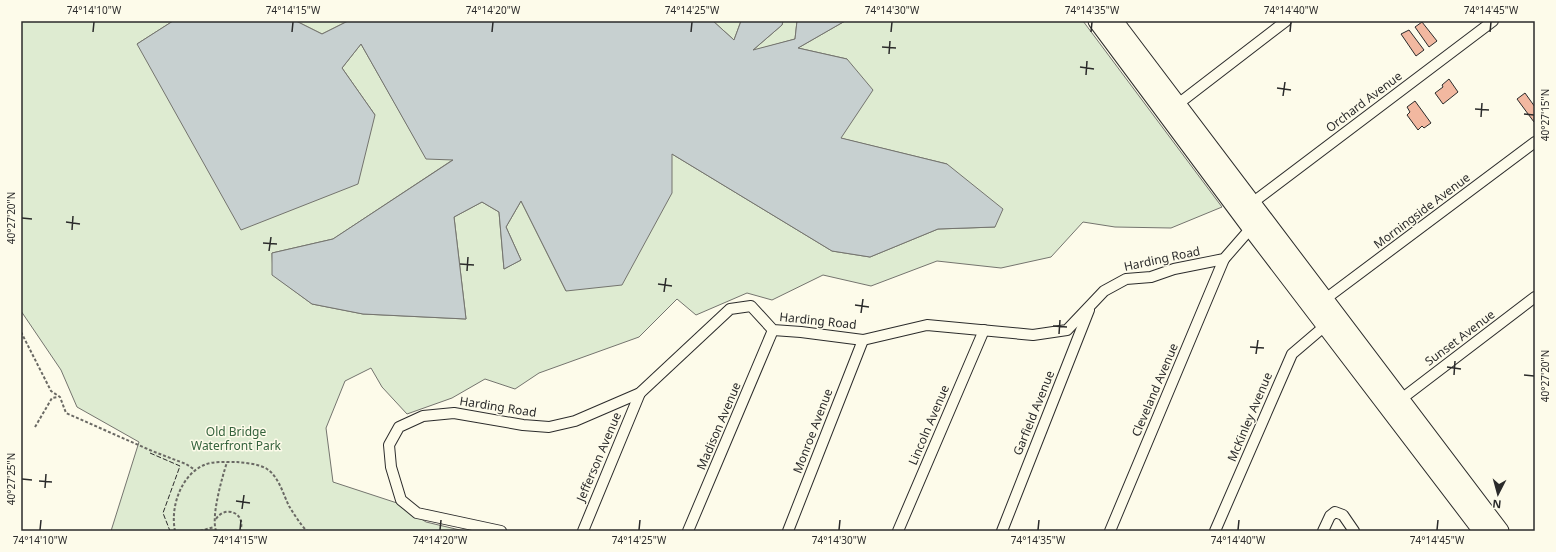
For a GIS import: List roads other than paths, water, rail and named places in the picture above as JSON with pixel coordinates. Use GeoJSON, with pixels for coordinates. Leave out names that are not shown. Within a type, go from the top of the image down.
{"type":"FeatureCollection","features":[{"type":"Feature","properties":{"kind":"highway"},"geometry":{"type":"LineString","coordinates":[[1097,21],[1482,531]]}},
{"type":"Feature","properties":{"kind":"highway"},"geometry":{"type":"LineString","coordinates":[[1114,21],[1500,531]]}},
{"type":"Feature","properties":{"kind":"street"},"geometry":{"type":"LineString","coordinates":[[1178,104],[1286,21]]}},
{"type":"Feature","properties":{"kind":"street","name":"Orchard Avenue"},"geometry":{"type":"LineString","coordinates":[[1252,203],[1493,21]]}},
{"type":"Feature","properties":{"kind":"street","name":"Morningside Avenue"},"geometry":{"type":"LineString","coordinates":[[1324,300],[1535,142]]}},
{"type":"Feature","properties":{"kind":"street"},"geometry":{"type":"LineString","coordinates":[[1224,259],[1252,228]]}},
{"type":"Feature","properties":{"kind":"street","name":"Harding Road"},"geometry":{"type":"LineString","coordinates":[[501,531],[417,513],[401,500],[390,467],[389,445],[399,427],[423,416],[454,413],[523,425],[549,427],[575,421],[640,393],[730,309],[751,306],[773,330],[863,340],[927,325],[1033,335],[1067,330],[1104,291],[1126,279],[1151,277],[1174,269],[1224,259]]}},
{"type":"Feature","properties":{"kind":"street","name":"Cleveland Avenue"},"geometry":{"type":"LineString","coordinates":[[1110,531],[1224,259]]}},
{"type":"Feature","properties":{"kind":"street","name":"Sunset Avenue"},"geometry":{"type":"LineString","coordinates":[[1400,400],[1535,298]]}},
{"type":"Feature","properties":{"kind":"street","name":"Garfield Avenue"},"geometry":{"type":"LineString","coordinates":[[1002,531],[1091,305]]}},
{"type":"Feature","properties":{"kind":"street","name":"McKinley Avenue"},"geometry":{"type":"LineString","coordinates":[[1215,531],[1292,354],[1326,325]]}},
{"type":"Feature","properties":{"kind":"street","name":"Madison Avenue"},"geometry":{"type":"LineString","coordinates":[[688,531],[773,330]]}},
{"type":"Feature","properties":{"kind":"street","name":"Lincoln Avenue"},"geometry":{"type":"LineString","coordinates":[[898,531],[984,330]]}},
{"type":"Feature","properties":{"kind":"street","name":"Monroe Avenue"},"geometry":{"type":"LineString","coordinates":[[788,531],[863,340]]}},
{"type":"Feature","properties":{"kind":"street","name":"Jefferson Avenue"},"geometry":{"type":"LineString","coordinates":[[582,531],[640,393]]}},
{"type":"Feature","properties":{"kind":"street"},"geometry":{"type":"LineString","coordinates":[[1323,531],[1330,516],[1335,512],[1343,515],[1354,531]]}},
{"type":"Feature","properties":{"kind":"park label","name":"Old Bridge Waterfront Park"},"geometry":{"type":"Point","coordinates":[236,439]}}]}
